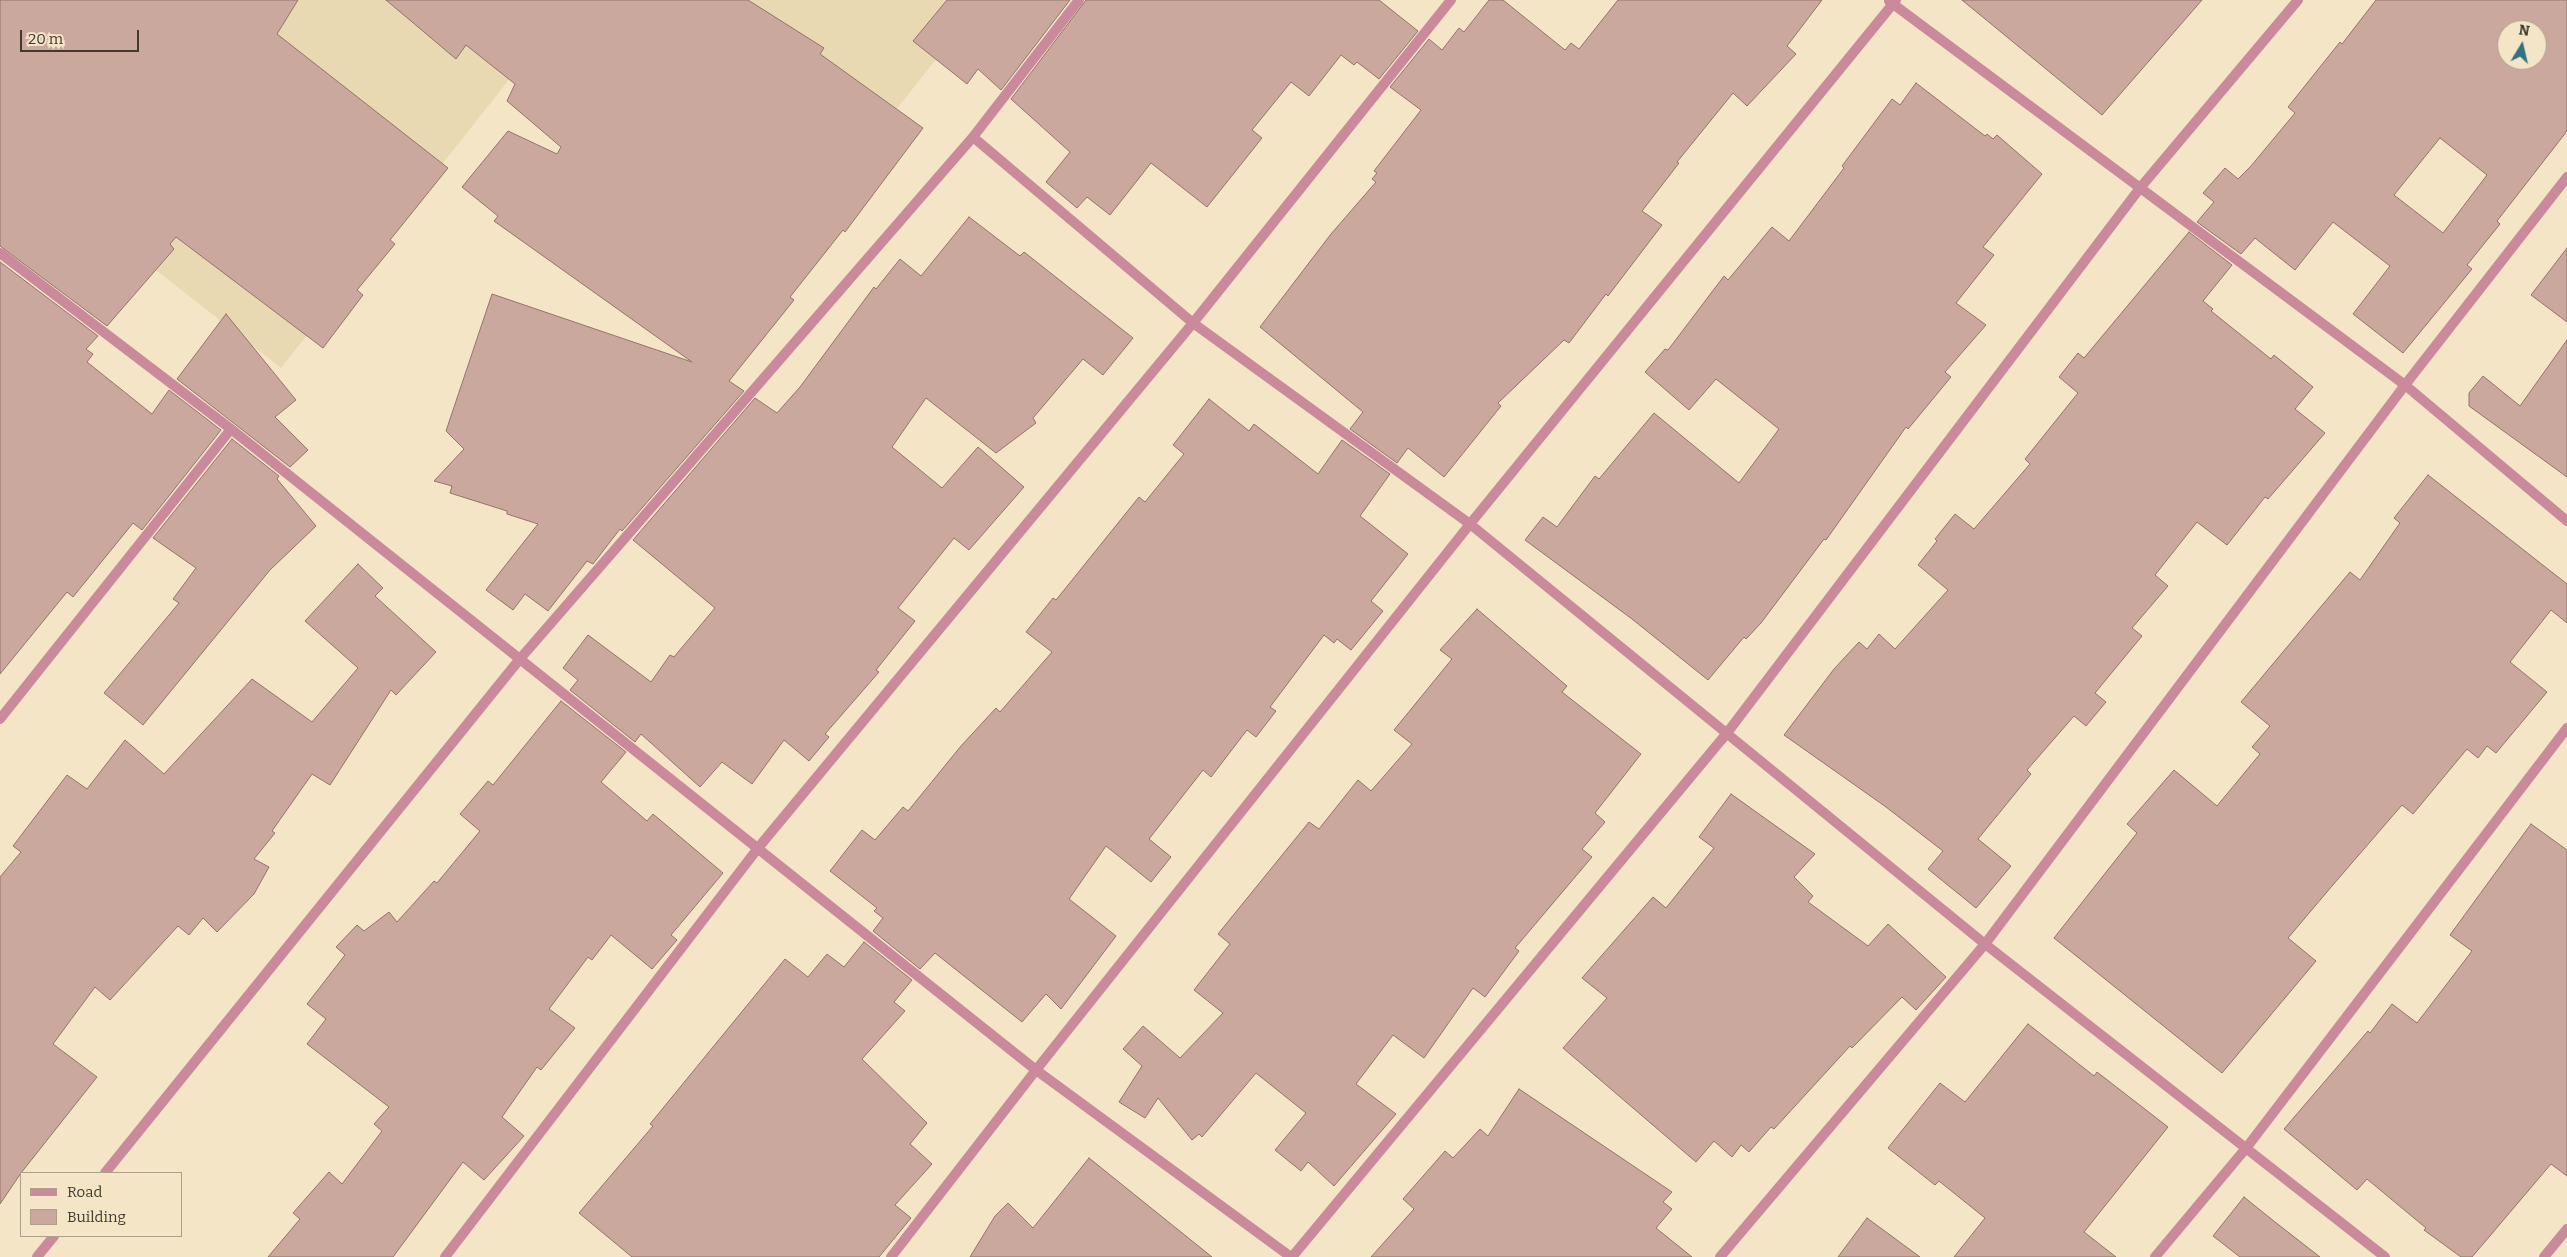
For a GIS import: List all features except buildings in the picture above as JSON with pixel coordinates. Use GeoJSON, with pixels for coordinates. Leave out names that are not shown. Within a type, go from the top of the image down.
{"type":"FeatureCollection","features":[{"type":"Feature","properties":{"kind":"street"},"geometry":{"type":"LineString","coordinates":[[106,1172],[520,660],[973,137],[1078,0]]}},
{"type":"Feature","properties":{"kind":"street"},"geometry":{"type":"LineString","coordinates":[[445,1257],[758,848],[1194,323],[1450,0]]}},
{"type":"Feature","properties":{"kind":"street"},"geometry":{"type":"LineString","coordinates":[[0,253],[231,429],[1036,1070],[1291,1257],[1727,733],[2140,188],[2298,0]]}},
{"type":"Feature","properties":{"kind":"street"},"geometry":{"type":"LineString","coordinates":[[891,1257],[1036,1070],[1470,524],[1893,1],[2140,188],[2406,385],[2567,521]]}},
{"type":"Feature","properties":{"kind":"street"},"geometry":{"type":"LineString","coordinates":[[973,137],[1194,323],[1470,524],[1985,944],[2247,1147],[2385,1257]]}},
{"type":"Feature","properties":{"kind":"street"},"geometry":{"type":"LineString","coordinates":[[1720,1257],[1985,944],[2406,385],[2567,177]]}},
{"type":"Feature","properties":{"kind":"street"},"geometry":{"type":"LineString","coordinates":[[0,719],[231,429]]}},
{"type":"Feature","properties":{"kind":"street"},"geometry":{"type":"LineString","coordinates":[[2155,1257],[2247,1147],[2567,728]]}},
{"type":"Feature","properties":{"kind":"street"},"geometry":{"type":"LineString","coordinates":[[2544,1257],[2567,1230]]}},
{"type":"Feature","properties":{"kind":"street"},"geometry":{"type":"LineString","coordinates":[[37,1257],[53,1237]]}},
{"type":"Feature","properties":{"kind":"shaded area"},"geometry":{"type":"Polygon","coordinates":[[[0,0],[983,0],[769,270],[515,72],[281,368],[0,148],[0,0]]]}}]}
